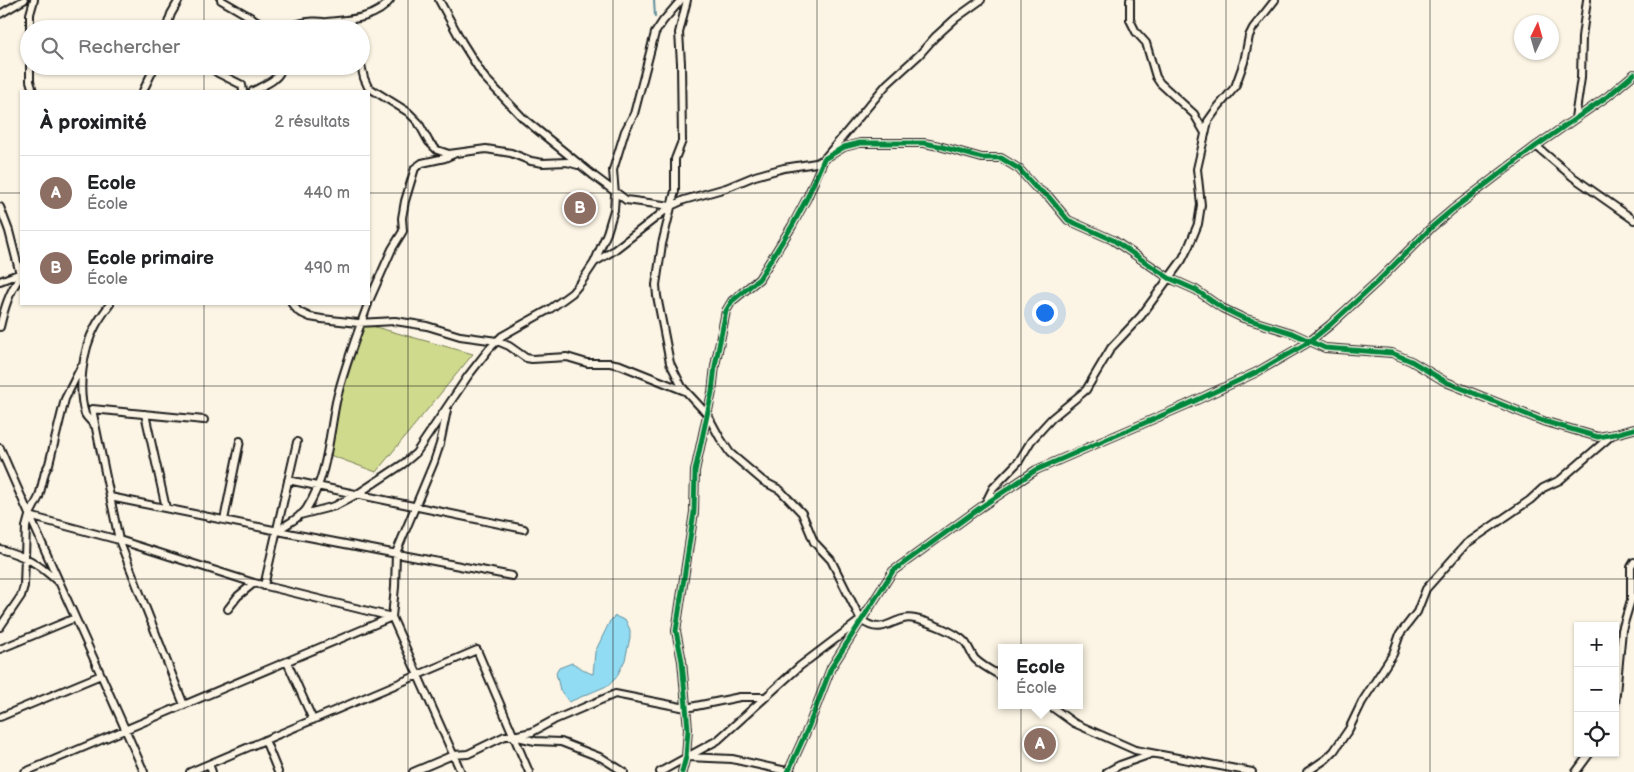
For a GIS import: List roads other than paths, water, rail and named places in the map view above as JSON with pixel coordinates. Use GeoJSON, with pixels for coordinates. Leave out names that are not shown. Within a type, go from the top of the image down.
{"type":"FeatureCollection","features":[{"type":"Feature","properties":{"kind":"street"},"geometry":{"type":"LineString","coordinates":[[0,14],[24,0]]}},
{"type":"Feature","properties":{"kind":"street"},"geometry":{"type":"LineString","coordinates":[[30,20],[34,0]]}},
{"type":"Feature","properties":{"kind":"street"},"geometry":{"type":"LineString","coordinates":[[169,20],[180,0]]}},
{"type":"Feature","properties":{"kind":"street"},"geometry":{"type":"LineString","coordinates":[[221,0],[255,20]]}},
{"type":"Feature","properties":{"kind":"street"},"geometry":{"type":"LineString","coordinates":[[342,20],[358,18],[374,12],[390,0]]}},
{"type":"Feature","properties":{"kind":"street"},"geometry":{"type":"LineString","coordinates":[[439,0],[484,77],[524,119],[622,198],[671,206]]}},
{"type":"Feature","properties":{"kind":"street"},"geometry":{"type":"LineString","coordinates":[[300,515],[335,506],[403,464],[416,453],[489,348],[502,336],[550,309],[572,293],[594,263],[607,233],[614,210],[614,164],[625,131],[634,114],[655,33],[680,0]]}},
{"type":"Feature","properties":{"kind":"street"},"geometry":{"type":"LineString","coordinates":[[687,0],[679,33],[682,141],[675,159],[675,191],[662,244],[656,286],[670,363],[674,373],[686,391],[707,414],[730,453],[763,481],[780,490],[802,513],[814,542],[831,560],[861,620],[875,628],[905,619],[927,622],[956,635],[965,642],[975,658],[998,674]]}},
{"type":"Feature","properties":{"kind":"street"},"geometry":{"type":"LineString","coordinates":[[682,772],[686,757],[688,729],[682,661],[676,631],[694,512],[695,471],[712,392],[726,311],[732,301],[759,279],[792,226],[824,159],[887,84],[942,31],[981,0]]}},
{"type":"Feature","properties":{"kind":"street"},"geometry":{"type":"LineString","coordinates":[[1130,0],[1130,20],[1136,32],[1146,43],[1156,77],[1160,83],[1194,114],[1205,134]]}},
{"type":"Feature","properties":{"kind":"street"},"geometry":{"type":"LineString","coordinates":[[984,505],[993,488],[1019,461],[1031,441],[1052,418],[1086,390],[1111,348],[1140,316],[1169,278],[1189,246],[1198,224],[1201,205],[1197,169],[1208,121],[1235,87],[1244,62],[1249,36],[1253,28],[1276,0]]}},
{"type":"Feature","properties":{"kind":"street"},"geometry":{"type":"LineString","coordinates":[[1575,118],[1581,78],[1582,37],[1587,0]]}},
{"type":"Feature","properties":{"kind":"street"},"geometry":{"type":"LineString","coordinates":[[686,757],[732,758],[789,772],[831,668],[893,571],[1036,470],[1248,376],[1309,342],[1378,281],[1432,227],[1459,204],[1536,146],[1608,96],[1634,74]]}},
{"type":"Feature","properties":{"kind":"street"},"geometry":{"type":"LineString","coordinates":[[30,75],[33,90]]}},
{"type":"Feature","properties":{"kind":"street"},"geometry":{"type":"LineString","coordinates":[[143,90],[151,75]]}},
{"type":"Feature","properties":{"kind":"street"},"geometry":{"type":"LineString","coordinates":[[222,75],[242,85],[243,90]]}},
{"type":"Feature","properties":{"kind":"street"},"geometry":{"type":"LineString","coordinates":[[255,90],[279,75]]}},
{"type":"Feature","properties":{"kind":"street"},"geometry":{"type":"LineString","coordinates":[[363,75],[368,87],[408,112],[418,122],[429,142],[437,150],[449,154],[486,149],[511,153],[531,161],[544,163],[567,162],[582,166]]}},
{"type":"Feature","properties":{"kind":"street"},"geometry":{"type":"LineString","coordinates":[[594,263],[613,251],[671,206],[684,200],[726,188],[755,176],[784,168],[816,163],[844,147],[860,143],[924,143],[982,158],[1001,158],[1018,169],[1035,187],[1049,197],[1068,220],[1113,240],[1169,278],[1196,290],[1243,318],[1292,333],[1325,348],[1392,353],[1411,361],[1446,382],[1542,422],[1598,437],[1634,429]]}},
{"type":"Feature","properties":{"kind":"street"},"geometry":{"type":"LineString","coordinates":[[1536,146],[1573,177],[1634,220]]}},
{"type":"Feature","properties":{"kind":"street"},"geometry":{"type":"LineString","coordinates":[[370,298],[392,249],[403,231],[402,218],[405,202],[415,168],[422,163],[445,158],[455,153]]}},
{"type":"Feature","properties":{"kind":"street"},"geometry":{"type":"LineString","coordinates":[[0,207],[20,271]]}},
{"type":"Feature","properties":{"kind":"street"},"geometry":{"type":"LineString","coordinates":[[0,281],[20,275]]}},
{"type":"Feature","properties":{"kind":"street"},"geometry":{"type":"LineString","coordinates":[[0,328],[9,298],[20,276]]}},
{"type":"Feature","properties":{"kind":"street"},"geometry":{"type":"LineString","coordinates":[[0,627],[21,596],[24,586],[26,527],[29,516],[39,497],[65,399],[82,367],[95,326],[109,305]]}},
{"type":"Feature","properties":{"kind":"street"},"geometry":{"type":"LineString","coordinates":[[293,305],[299,312],[310,317],[361,323],[395,321],[427,326],[460,336],[497,340],[526,358],[567,357],[587,363],[620,365],[686,391]]}},
{"type":"Feature","properties":{"kind":"street"},"geometry":{"type":"LineString","coordinates":[[277,530],[300,515],[306,508],[317,486],[323,470],[336,402],[367,305]]}},
{"type":"Feature","properties":{"kind":"street"},"geometry":{"type":"LineString","coordinates":[[82,367],[82,391],[85,414],[96,427]]}},
{"type":"Feature","properties":{"kind":"street"},"geometry":{"type":"LineString","coordinates":[[448,406],[440,444],[396,553],[392,617],[460,772]]}},
{"type":"Feature","properties":{"kind":"street"},"geometry":{"type":"LineString","coordinates":[[184,705],[118,540],[92,409],[204,420]]}},
{"type":"Feature","properties":{"kind":"street"},"geometry":{"type":"LineString","coordinates":[[145,414],[166,508]]}},
{"type":"Feature","properties":{"kind":"street"},"geometry":{"type":"LineString","coordinates":[[1307,772],[1334,751],[1349,728],[1362,702],[1393,654],[1400,634],[1418,612],[1426,588],[1466,544],[1530,500],[1542,488],[1560,480],[1612,435]]}},
{"type":"Feature","properties":{"kind":"street"},"geometry":{"type":"LineString","coordinates":[[224,520],[240,441]]}},
{"type":"Feature","properties":{"kind":"street"},"geometry":{"type":"LineString","coordinates":[[264,586],[297,442]]}},
{"type":"Feature","properties":{"kind":"street"},"geometry":{"type":"LineString","coordinates":[[0,448],[3,461],[76,618],[144,772]]}},
{"type":"Feature","properties":{"kind":"street"},"geometry":{"type":"LineString","coordinates":[[288,480],[524,529]]}},
{"type":"Feature","properties":{"kind":"street"},"geometry":{"type":"LineString","coordinates":[[110,497],[512,576]]}},
{"type":"Feature","properties":{"kind":"street"},"geometry":{"type":"LineString","coordinates":[[29,516],[118,540],[264,586],[392,617]]}},
{"type":"Feature","properties":{"kind":"street"},"geometry":{"type":"LineString","coordinates":[[0,549],[25,557],[42,568],[59,583]]}},
{"type":"Feature","properties":{"kind":"street"},"geometry":{"type":"LineString","coordinates":[[1618,667],[1621,638],[1631,600],[1631,567],[1634,562]]}},
{"type":"Feature","properties":{"kind":"street"},"geometry":{"type":"LineString","coordinates":[[228,609],[238,596],[254,583]]}},
{"type":"Feature","properties":{"kind":"street"},"geometry":{"type":"LineString","coordinates":[[25,772],[392,617]]}},
{"type":"Feature","properties":{"kind":"street"},"geometry":{"type":"LineString","coordinates":[[0,649],[76,618]]}},
{"type":"Feature","properties":{"kind":"street"},"geometry":{"type":"LineString","coordinates":[[660,772],[718,740],[800,666],[861,620]]}},
{"type":"Feature","properties":{"kind":"street"},"geometry":{"type":"LineString","coordinates":[[190,772],[476,650],[529,772]]}},
{"type":"Feature","properties":{"kind":"street"},"geometry":{"type":"LineString","coordinates":[[287,662],[313,720]]}},
{"type":"Feature","properties":{"kind":"street"},"geometry":{"type":"LineString","coordinates":[[0,717],[101,675]]}},
{"type":"Feature","properties":{"kind":"street"},"geometry":{"type":"LineString","coordinates":[[413,772],[453,755],[468,754],[505,736],[532,732],[554,720],[615,694],[686,708],[740,697],[765,697]]}},
{"type":"Feature","properties":{"kind":"street"},"geometry":{"type":"LineString","coordinates":[[1055,709],[1074,723],[1135,750],[1252,772]]}},
{"type":"Feature","properties":{"kind":"street"},"geometry":{"type":"LineString","coordinates":[[513,736],[535,741],[561,742],[602,758],[624,772]]}},
{"type":"Feature","properties":{"kind":"street"},"geometry":{"type":"LineString","coordinates":[[265,740],[278,772]]}},
{"type":"Feature","properties":{"kind":"street"},"geometry":{"type":"LineString","coordinates":[[1107,772],[1120,765],[1152,754]]}},
{"type":"Feature","properties":{"kind":"street"},"geometry":{"type":"LineString","coordinates":[[1576,772],[1587,757]]}},
{"type":"Feature","properties":{"kind":"street"},"geometry":{"type":"LineString","coordinates":[[209,764],[212,772]]}},
{"type":"Feature","properties":{"kind":"water"},"geometry":{"type":"Polygon","coordinates":[[[615,616],[626,621],[630,630],[625,660],[616,678],[609,685],[569,702],[560,690],[556,673],[559,668],[572,663],[593,674],[595,652],[610,621],[615,616]]]}},
{"type":"Feature","properties":{"kind":"waterway"},"geometry":{"type":"LineString","coordinates":[[654,0],[655,17]]}},
{"type":"Feature","properties":{"kind":"place","name":"Ecole primaire"},"geometry":{"type":"Point","coordinates":[580,208]}},
{"type":"Feature","properties":{"kind":"place","name":"Ecole"},"geometry":{"type":"Point","coordinates":[1040,744]}}]}
